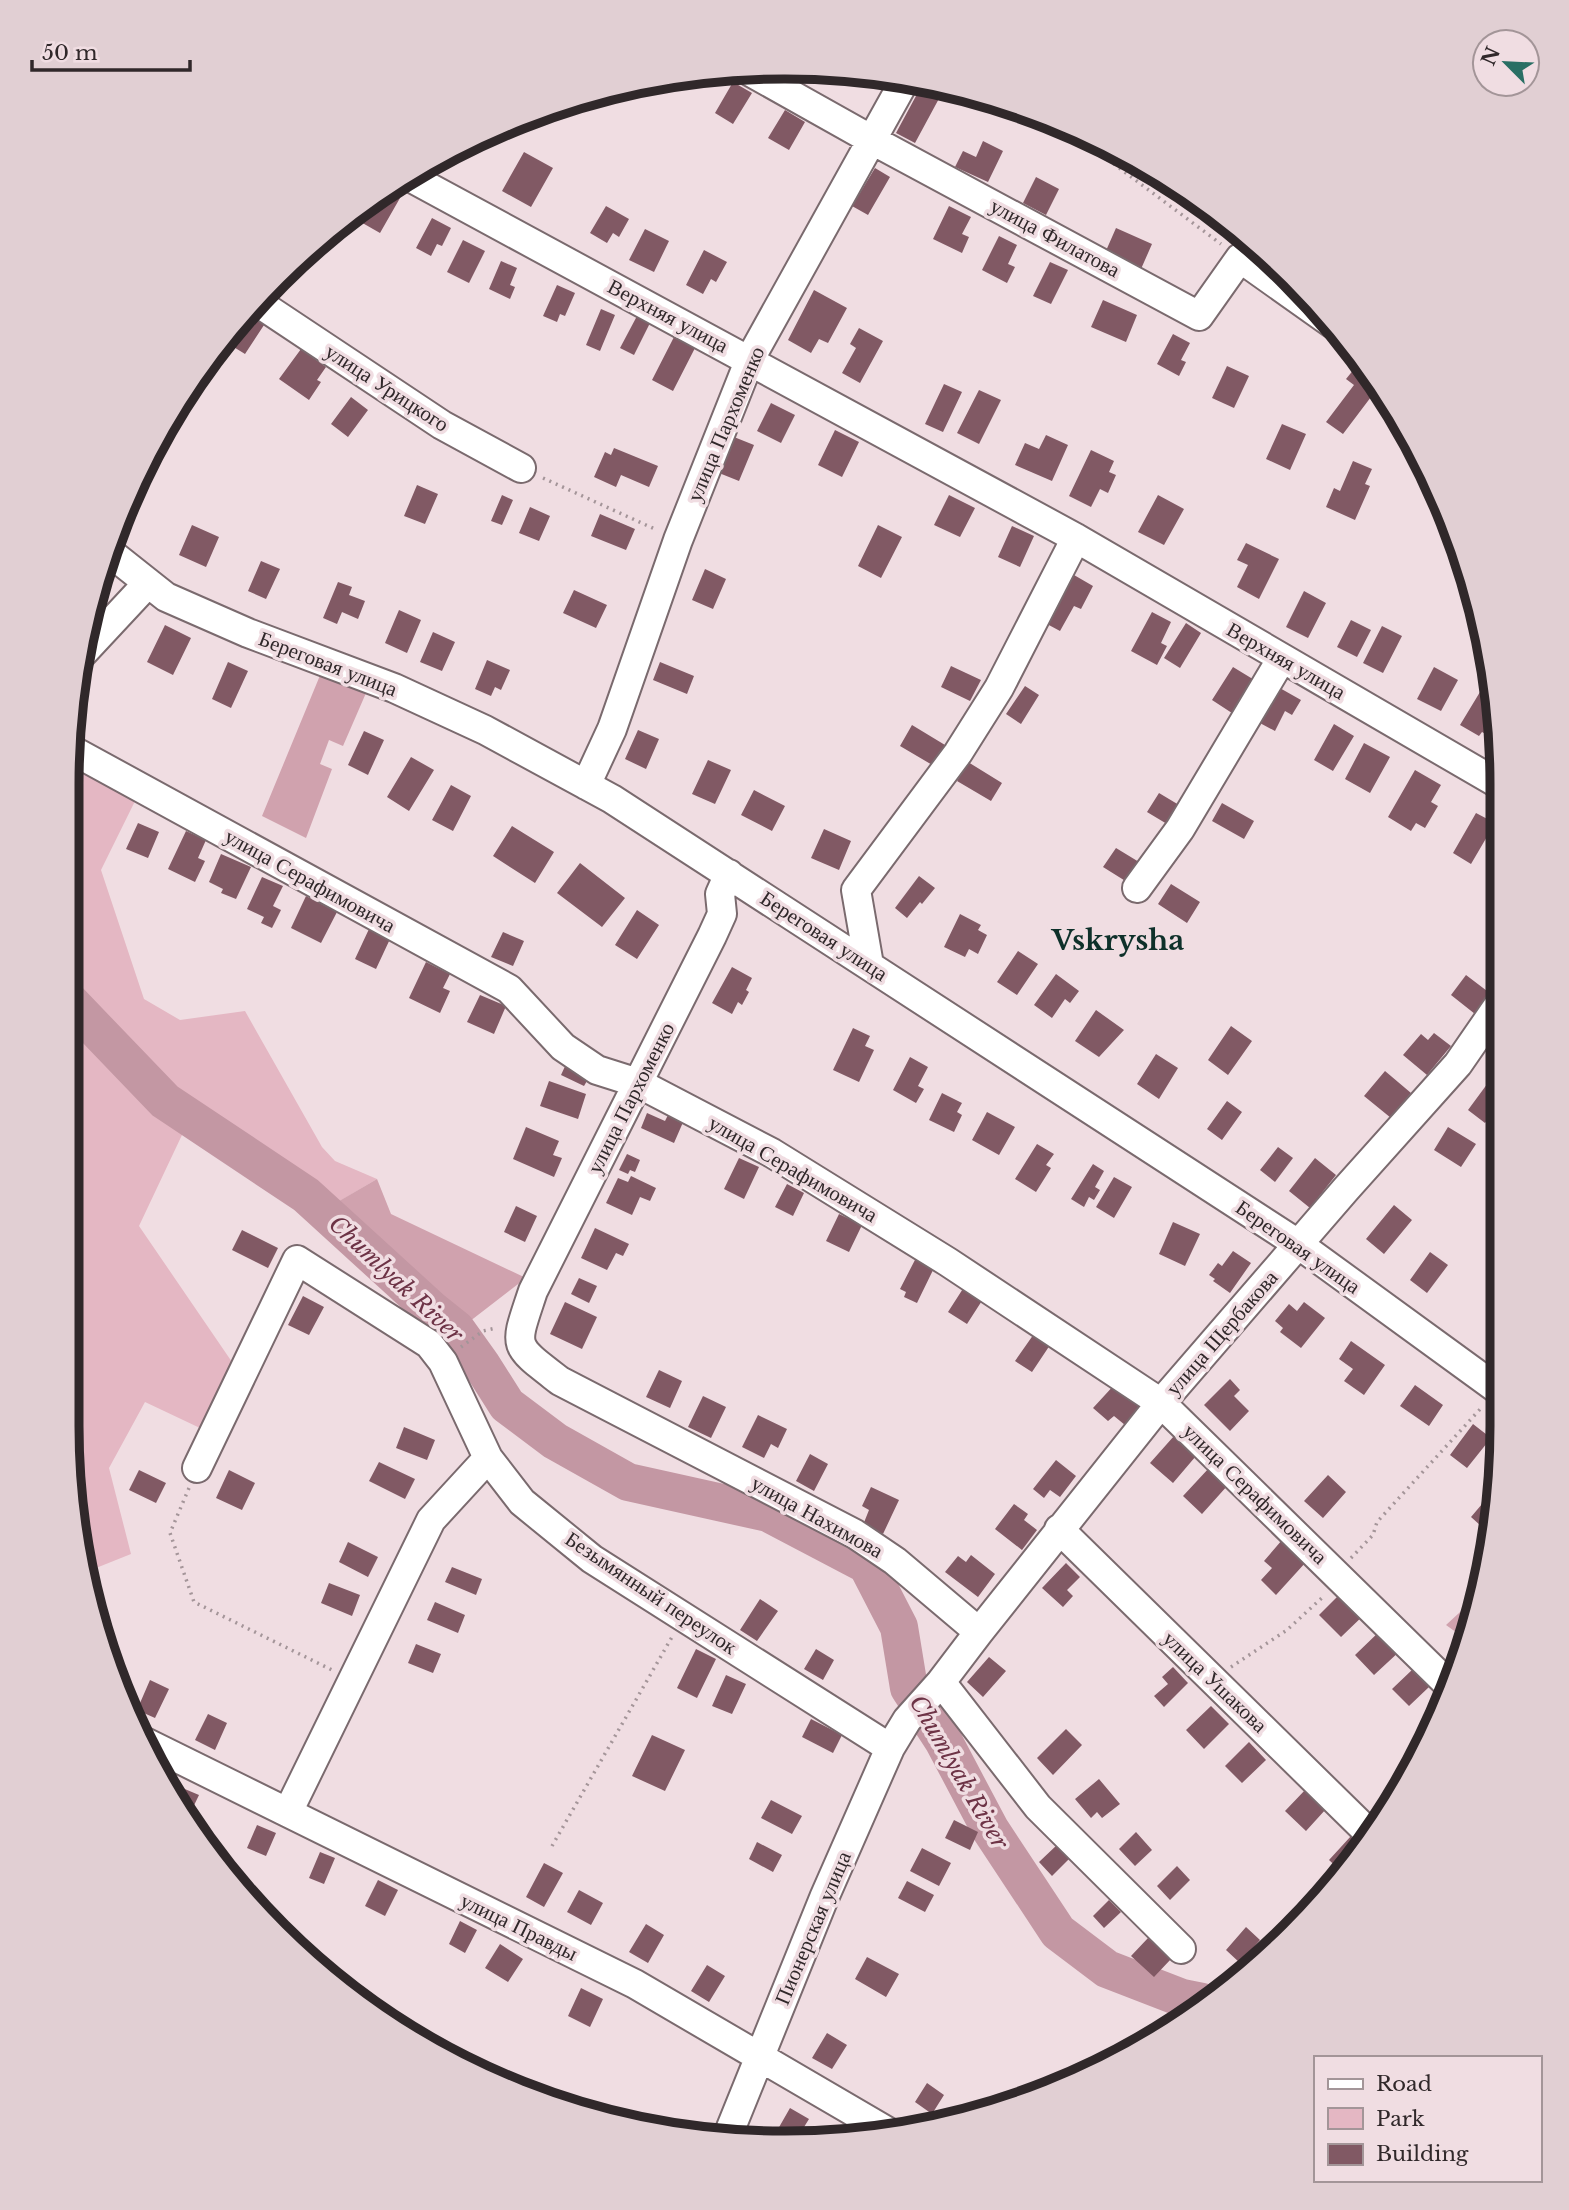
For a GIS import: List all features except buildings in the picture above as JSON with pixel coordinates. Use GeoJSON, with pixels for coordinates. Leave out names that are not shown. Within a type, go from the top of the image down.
{"type":"FeatureCollection","features":[{"type":"Feature","properties":{"kind":"street","name":"улица Филатова"},"geometry":{"type":"LineString","coordinates":[[764,79],[1199,316],[1240,258]]}},
{"type":"Feature","properties":{"kind":"street","name":"улица Пархоменко"},"geometry":{"type":"LineString","coordinates":[[586,785],[612,729],[678,540],[750,359],[900,89]]}},
{"type":"Feature","properties":{"kind":"street","name":"Верхняя улица"},"geometry":{"type":"LineString","coordinates":[[418,182],[1076,538],[1490,779]]}},
{"type":"Feature","properties":{"kind":"street"},"geometry":{"type":"LineString","coordinates":[[1240,258],[1295,297]]}},
{"type":"Feature","properties":{"kind":"street","name":"улица Урицкого"},"geometry":{"type":"LineString","coordinates":[[265,307],[442,425],[521,468]]}},
{"type":"Feature","properties":{"kind":"street"},"geometry":{"type":"LineString","coordinates":[[869,965],[856,890],[958,753],[999,688],[1076,538]]}},
{"type":"Feature","properties":{"kind":"street","name":"Береговая улица"},"geometry":{"type":"LineString","coordinates":[[116,558],[166,597],[248,632],[394,688],[485,730],[586,785],[729,874],[1298,1244],[1490,1383]]}},
{"type":"Feature","properties":{"kind":"street"},"geometry":{"type":"LineString","coordinates":[[93,642],[148,583]]}},
{"type":"Feature","properties":{"kind":"street"},"geometry":{"type":"LineString","coordinates":[[1137,888],[1180,829],[1282,658]]}},
{"type":"Feature","properties":{"kind":"street","name":"улица Серафимовича"},"geometry":{"type":"LineString","coordinates":[[80,754],[509,989],[563,1047],[597,1070],[638,1083],[772,1153],[948,1262],[1161,1403],[1443,1679]]}},
{"type":"Feature","properties":{"kind":"street","name":"улица Пархоменко"},"geometry":{"type":"LineString","coordinates":[[523,1320],[533,1291],[722,914],[720,894],[729,874]]}},
{"type":"Feature","properties":{"kind":"street","name":"улица Щербакова"},"geometry":{"type":"LineString","coordinates":[[979,1632],[1161,1403],[1458,1064],[1490,1018]]}},
{"type":"Feature","properties":{"kind":"street","name":"Безымянный переулок"},"geometry":{"type":"LineString","coordinates":[[197,1468],[297,1260],[429,1344],[443,1362],[488,1458],[522,1502],[593,1559],[890,1748]]}},
{"type":"Feature","properties":{"kind":"street","name":"улица Нахимова"},"geometry":{"type":"LineString","coordinates":[[523,1320],[518,1335],[520,1348],[560,1381],[855,1534],[895,1561],[979,1632]]}},
{"type":"Feature","properties":{"kind":"street"},"geometry":{"type":"LineString","coordinates":[[288,1812],[431,1521],[488,1458]]}},
{"type":"Feature","properties":{"kind":"street","name":"улица Ушакова"},"geometry":{"type":"LineString","coordinates":[[1059,1529],[1364,1828]]}},
{"type":"Feature","properties":{"kind":"street"},"geometry":{"type":"LineString","coordinates":[[979,1632],[933,1690],[1038,1807],[1181,1949]]}},
{"type":"Feature","properties":{"kind":"street","name":"Пионерская улица"},"geometry":{"type":"LineString","coordinates":[[730,2129],[824,1898],[890,1748],[907,1720],[933,1690]]}},
{"type":"Feature","properties":{"kind":"street","name":"улица Правды"},"geometry":{"type":"LineString","coordinates":[[166,1765],[288,1812],[635,1984],[876,2125]]}},
{"type":"Feature","properties":{"kind":"path"},"geometry":{"type":"LineString","coordinates":[[1100,154],[1240,258]]}},
{"type":"Feature","properties":{"kind":"path"},"geometry":{"type":"LineString","coordinates":[[521,468],[678,540]]}},
{"type":"Feature","properties":{"kind":"path"},"geometry":{"type":"LineString","coordinates":[[459,1349],[483,1331]]}},
{"type":"Feature","properties":{"kind":"path"},"geometry":{"type":"LineString","coordinates":[[1212,1680],[1287,1630],[1342,1580],[1352,1557],[1373,1535],[1377,1522],[1490,1400]]}},
{"type":"Feature","properties":{"kind":"path"},"geometry":{"type":"LineString","coordinates":[[197,1468],[170,1533],[194,1602],[352,1680]]}},
{"type":"Feature","properties":{"kind":"path"},"geometry":{"type":"LineString","coordinates":[[552,1846],[683,1617]]}},
{"type":"Feature","properties":{"kind":"green space"},"geometry":{"type":"Polygon","coordinates":[[[79,771],[137,797],[101,870],[144,999],[180,1020],[245,1011],[322,1147],[335,1161],[377,1179],[323,1211],[306,1195],[190,1118],[139,1226],[232,1362],[200,1428],[145,1402],[109,1468],[131,1554],[93,1569],[80,1472],[79,771]]]}},
{"type":"Feature","properties":{"kind":"shaded area"},"geometry":{"type":"Polygon","coordinates":[[[321,673],[366,693],[343,746],[329,740],[320,764],[332,769],[306,838],[262,816],[321,673]]]}},
{"type":"Feature","properties":{"kind":"shaded area"},"geometry":{"type":"Polygon","coordinates":[[[377,1179],[391,1214],[526,1278],[465,1325],[374,1253],[329,1207],[377,1179]]]}},
{"type":"Feature","properties":{"kind":"shaded area"},"geometry":{"type":"Polygon","coordinates":[[[1466,1606],[1458,1634],[1446,1625],[1466,1606]]]}},
{"type":"Feature","properties":{"kind":"waterway","name":"Chumlyak River"},"geometry":{"type":"LineString","coordinates":[[79,1011],[165,1101],[306,1195],[456,1329],[507,1405],[555,1441],[628,1482],[768,1513],[867,1565],[899,1627],[909,1688],[944,1742],[990,1829],[1058,1932],[1107,1969],[1193,2000]]}},
{"type":"Feature","properties":{"kind":"district","name":"Vskrysha"},"geometry":{"type":"Point","coordinates":[1118,940]}}]}
